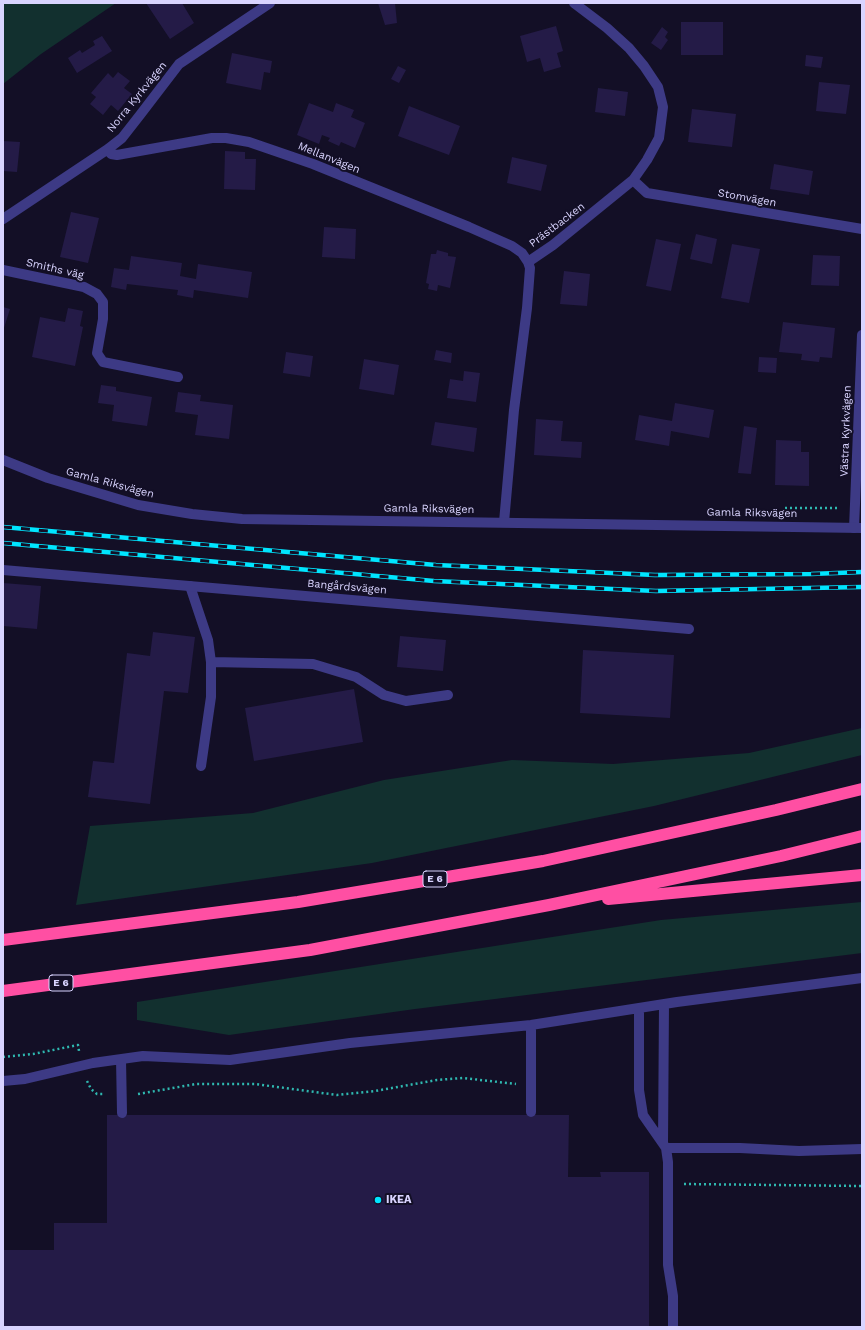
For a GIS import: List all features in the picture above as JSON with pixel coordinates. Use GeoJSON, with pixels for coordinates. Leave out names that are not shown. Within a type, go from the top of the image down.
{"type":"FeatureCollection","features":[{"type":"Feature","properties":{"kind":"highway","name":"E 6"},"geometry":{"type":"LineString","coordinates":[[3,940],[298,902],[543,860],[776,810],[862,789]]}},
{"type":"Feature","properties":{"kind":"highway","name":"E 6"},"geometry":{"type":"LineString","coordinates":[[3,991],[310,950],[549,905],[781,856],[862,836]]}},
{"type":"Feature","properties":{"kind":"highway"},"geometry":{"type":"LineString","coordinates":[[549,905],[862,875]]}},
{"type":"Feature","properties":{"kind":"street","name":"Norra Kyrkvägen"},"geometry":{"type":"LineString","coordinates":[[3,219],[108,149],[122,138],[179,64],[270,3]]}},
{"type":"Feature","properties":{"kind":"street","name":"Prästbacken"},"geometry":{"type":"LineString","coordinates":[[504,522],[514,410],[527,308],[530,268],[528,262],[553,245],[633,180],[647,160],[659,138],[663,107],[658,87],[644,66],[629,48],[607,28],[574,3]]}},
{"type":"Feature","properties":{"kind":"street","name":"Mellanvägen"},"geometry":{"type":"LineString","coordinates":[[108,149],[111,154],[117,155],[212,138],[226,138],[249,142],[313,164],[470,227],[512,246],[522,253],[528,262]]}},
{"type":"Feature","properties":{"kind":"street","name":"Stomvägen"},"geometry":{"type":"LineString","coordinates":[[633,180],[647,193],[862,229]]}},
{"type":"Feature","properties":{"kind":"street","name":"Smiths väg"},"geometry":{"type":"LineString","coordinates":[[3,270],[77,286],[96,294],[103,302],[103,319],[97,353],[103,362],[178,376]]}},
{"type":"Feature","properties":{"kind":"street","name":"Västra Kyrkvägen"},"geometry":{"type":"LineString","coordinates":[[858,528],[854,508],[862,335]]}},
{"type":"Feature","properties":{"kind":"street","name":"Gamla Riksvägen"},"geometry":{"type":"LineString","coordinates":[[3,460],[48,478],[138,505],[192,514],[242,519],[858,528]]}},
{"type":"Feature","properties":{"kind":"street","name":"Bangårdsvägen"},"geometry":{"type":"LineString","coordinates":[[3,570],[689,629]]}},
{"type":"Feature","properties":{"kind":"street"},"geometry":{"type":"LineString","coordinates":[[190,586],[208,640],[211,662],[211,697],[201,766]]}},
{"type":"Feature","properties":{"kind":"street"},"geometry":{"type":"LineString","coordinates":[[211,662],[313,664],[356,677],[384,695],[406,701],[448,696]]}},
{"type":"Feature","properties":{"kind":"street"},"geometry":{"type":"LineString","coordinates":[[3,1081],[25,1079],[93,1063],[143,1056],[230,1060],[350,1043],[531,1024],[664,1004],[862,978]]}},
{"type":"Feature","properties":{"kind":"street"},"geometry":{"type":"LineString","coordinates":[[664,1004],[664,1146],[668,1162],[668,1265],[673,1296],[673,1327]]}},
{"type":"Feature","properties":{"kind":"street"},"geometry":{"type":"LineString","coordinates":[[639,1008],[639,1090],[643,1115],[664,1146]]}},
{"type":"Feature","properties":{"kind":"street"},"geometry":{"type":"LineString","coordinates":[[531,1024],[531,1112]]}},
{"type":"Feature","properties":{"kind":"street"},"geometry":{"type":"LineString","coordinates":[[121,1059],[122,1113]]}},
{"type":"Feature","properties":{"kind":"street"},"geometry":{"type":"LineString","coordinates":[[664,1146],[799,1151],[862,1149]]}},
{"type":"Feature","properties":{"kind":"path"},"geometry":{"type":"LineString","coordinates":[[784,508],[854,508]]}},
{"type":"Feature","properties":{"kind":"path"},"geometry":{"type":"LineString","coordinates":[[3,1057],[33,1054],[78,1045],[80,1054]]}},
{"type":"Feature","properties":{"kind":"path"},"geometry":{"type":"LineString","coordinates":[[86,1078],[91,1089],[97,1094],[110,1094]]}},
{"type":"Feature","properties":{"kind":"path"},"geometry":{"type":"LineString","coordinates":[[134,1094],[145,1094],[196,1084],[255,1084],[337,1095],[375,1091],[437,1080],[463,1078],[494,1080],[531,1087]]}},
{"type":"Feature","properties":{"kind":"path"},"geometry":{"type":"LineString","coordinates":[[678,1184],[862,1186]]}},
{"type":"Feature","properties":{"kind":"green space"},"geometry":{"type":"Polygon","coordinates":[[[3,3],[116,3],[41,54],[3,84],[3,3]]]}},
{"type":"Feature","properties":{"kind":"green space"},"geometry":{"type":"Polygon","coordinates":[[[862,728],[862,755],[654,806],[372,863],[76,905],[90,826],[253,813],[384,780],[512,760],[613,764],[749,753],[862,728]]]}},
{"type":"Feature","properties":{"kind":"green space"},"geometry":{"type":"Polygon","coordinates":[[[862,902],[862,953],[415,1009],[229,1035],[137,1020],[137,1002],[661,920],[862,902]]]}},
{"type":"Feature","properties":{"kind":"building"},"geometry":{"type":"Polygon","coordinates":[[[146,3],[182,3],[194,23],[170,39],[146,3]]]}},
{"type":"Feature","properties":{"kind":"building"},"geometry":{"type":"Polygon","coordinates":[[[378,3],[395,3],[397,23],[385,25],[378,3]]]}},
{"type":"Feature","properties":{"kind":"building"},"geometry":{"type":"Polygon","coordinates":[[[681,22],[723,22],[723,55],[681,55],[681,22]]]}},
{"type":"Feature","properties":{"kind":"building"},"geometry":{"type":"Polygon","coordinates":[[[556,26],[563,51],[557,53],[561,67],[544,72],[540,58],[527,62],[520,36],[556,26]]]}},
{"type":"Feature","properties":{"kind":"building"},"geometry":{"type":"Polygon","coordinates":[[[662,27],[668,32],[665,37],[668,40],[661,50],[651,43],[662,27]]]}},
{"type":"Feature","properties":{"kind":"building"},"geometry":{"type":"Polygon","coordinates":[[[102,36],[112,51],[77,73],[68,58],[80,50],[82,53],[95,45],[93,41],[102,36]]]}},
{"type":"Feature","properties":{"kind":"building"},"geometry":{"type":"Polygon","coordinates":[[[232,53],[272,61],[270,73],[264,72],[261,90],[226,83],[232,53]]]}},
{"type":"Feature","properties":{"kind":"building"},"geometry":{"type":"Polygon","coordinates":[[[806,55],[823,57],[821,68],[805,66],[806,55]]]}},
{"type":"Feature","properties":{"kind":"building"},"geometry":{"type":"Polygon","coordinates":[[[398,66],[406,70],[399,83],[391,79],[398,66]]]}},
{"type":"Feature","properties":{"kind":"building"},"geometry":{"type":"Polygon","coordinates":[[[118,72],[130,81],[124,88],[132,94],[118,111],[111,105],[103,115],[90,104],[96,97],[91,93],[108,73],[113,78],[118,72]]]}},
{"type":"Feature","properties":{"kind":"building"},"geometry":{"type":"Polygon","coordinates":[[[819,82],[850,85],[846,114],[816,111],[819,82]]]}},
{"type":"Feature","properties":{"kind":"building"},"geometry":{"type":"Polygon","coordinates":[[[598,88],[628,92],[625,116],[595,112],[598,88]]]}},
{"type":"Feature","properties":{"kind":"building"},"geometry":{"type":"Polygon","coordinates":[[[309,103],[333,112],[336,103],[354,110],[351,117],[365,123],[355,148],[341,142],[339,146],[328,141],[330,138],[322,135],[319,144],[297,135],[309,103]]]}},
{"type":"Feature","properties":{"kind":"building"},"geometry":{"type":"Polygon","coordinates":[[[409,106],[460,126],[449,155],[398,136],[409,106]]]}},
{"type":"Feature","properties":{"kind":"building"},"geometry":{"type":"Polygon","coordinates":[[[692,109],[736,114],[732,147],[688,142],[692,109]]]}},
{"type":"Feature","properties":{"kind":"building"},"geometry":{"type":"Polygon","coordinates":[[[3,141],[20,142],[17,172],[3,171],[3,141]]]}},
{"type":"Feature","properties":{"kind":"building"},"geometry":{"type":"Polygon","coordinates":[[[225,151],[245,152],[245,159],[256,159],[255,190],[224,189],[225,151]]]}},
{"type":"Feature","properties":{"kind":"building"},"geometry":{"type":"Polygon","coordinates":[[[512,157],[547,165],[541,191],[507,183],[512,157]]]}},
{"type":"Feature","properties":{"kind":"building"},"geometry":{"type":"Polygon","coordinates":[[[774,164],[813,171],[809,195],[770,189],[774,164]]]}},
{"type":"Feature","properties":{"kind":"building"},"geometry":{"type":"Polygon","coordinates":[[[71,212],[99,218],[88,263],[60,257],[71,212]]]}},
{"type":"Feature","properties":{"kind":"building"},"geometry":{"type":"Polygon","coordinates":[[[324,227],[356,229],[355,259],[322,257],[324,227]]]}},
{"type":"Feature","properties":{"kind":"building"},"geometry":{"type":"Polygon","coordinates":[[[696,234],[717,239],[712,264],[690,259],[696,234]]]}},
{"type":"Feature","properties":{"kind":"building"},"geometry":{"type":"Polygon","coordinates":[[[656,239],[681,244],[671,291],[646,286],[656,239]]]}},
{"type":"Feature","properties":{"kind":"building"},"geometry":{"type":"Polygon","coordinates":[[[732,244],[760,249],[749,303],[721,298],[732,244]]]}},
{"type":"Feature","properties":{"kind":"building"},"geometry":{"type":"Polygon","coordinates":[[[437,250],[448,253],[448,256],[456,257],[450,288],[438,285],[437,291],[428,289],[429,284],[426,283],[431,254],[436,254],[437,250]]]}},
{"type":"Feature","properties":{"kind":"building"},"geometry":{"type":"Polygon","coordinates":[[[813,255],[840,256],[839,286],[811,285],[813,255]]]}},
{"type":"Feature","properties":{"kind":"building"},"geometry":{"type":"Polygon","coordinates":[[[131,256],[182,263],[180,276],[196,279],[198,264],[252,272],[248,298],[194,290],[193,298],[177,295],[178,290],[127,284],[126,290],[111,287],[114,268],[129,270],[131,256]]]}},
{"type":"Feature","properties":{"kind":"building"},"geometry":{"type":"Polygon","coordinates":[[[564,271],[590,274],[587,306],[560,304],[564,271]]]}},
{"type":"Feature","properties":{"kind":"building"},"geometry":{"type":"Polygon","coordinates":[[[3,307],[10,309],[3,331],[3,307]]]}},
{"type":"Feature","properties":{"kind":"building"},"geometry":{"type":"Polygon","coordinates":[[[68,308],[83,311],[80,326],[83,327],[75,366],[32,357],[40,317],[65,322],[68,308]]]}},
{"type":"Feature","properties":{"kind":"building"},"geometry":{"type":"Polygon","coordinates":[[[783,322],[835,328],[832,358],[820,357],[819,362],[801,360],[802,354],[779,352],[783,322]]]}},
{"type":"Feature","properties":{"kind":"building"},"geometry":{"type":"Polygon","coordinates":[[[436,350],[452,353],[451,363],[434,360],[436,350]]]}},
{"type":"Feature","properties":{"kind":"building"},"geometry":{"type":"Polygon","coordinates":[[[286,352],[313,356],[310,377],[283,373],[286,352]]]}},
{"type":"Feature","properties":{"kind":"building"},"geometry":{"type":"Polygon","coordinates":[[[759,357],[777,358],[776,373],[758,372],[759,357]]]}},
{"type":"Feature","properties":{"kind":"building"},"geometry":{"type":"Polygon","coordinates":[[[364,359],[399,365],[394,395],[359,389],[364,359]]]}},
{"type":"Feature","properties":{"kind":"building"},"geometry":{"type":"Polygon","coordinates":[[[464,371],[480,373],[476,402],[447,398],[450,379],[463,381],[464,371]]]}},
{"type":"Feature","properties":{"kind":"building"},"geometry":{"type":"Polygon","coordinates":[[[101,385],[116,387],[116,391],[152,397],[147,426],[112,421],[114,405],[98,403],[101,385]]]}},
{"type":"Feature","properties":{"kind":"building"},"geometry":{"type":"Polygon","coordinates":[[[178,392],[201,395],[200,401],[233,405],[229,439],[195,435],[198,415],[175,412],[178,392]]]}},
{"type":"Feature","properties":{"kind":"building"},"geometry":{"type":"Polygon","coordinates":[[[675,403],[714,410],[709,438],[671,431],[669,446],[635,440],[639,415],[672,421],[675,403]]]}},
{"type":"Feature","properties":{"kind":"building"},"geometry":{"type":"Polygon","coordinates":[[[536,419],[563,421],[561,441],[582,442],[581,458],[534,455],[536,419]]]}},
{"type":"Feature","properties":{"kind":"building"},"geometry":{"type":"Polygon","coordinates":[[[435,422],[477,428],[474,452],[431,445],[435,422]]]}},
{"type":"Feature","properties":{"kind":"building"},"geometry":{"type":"Polygon","coordinates":[[[744,426],[757,428],[751,474],[738,473],[744,426]]]}},
{"type":"Feature","properties":{"kind":"building"},"geometry":{"type":"Polygon","coordinates":[[[776,440],[801,441],[801,452],[809,452],[809,486],[775,485],[776,440]]]}},
{"type":"Feature","properties":{"kind":"building"},"geometry":{"type":"Polygon","coordinates":[[[3,583],[41,586],[37,629],[3,626],[3,583]]]}},
{"type":"Feature","properties":{"kind":"building"},"geometry":{"type":"Polygon","coordinates":[[[153,632],[195,637],[188,693],[164,691],[150,804],[88,797],[93,761],[114,763],[127,653],[150,656],[153,632]]]}},
{"type":"Feature","properties":{"kind":"building"},"geometry":{"type":"Polygon","coordinates":[[[400,636],[446,640],[443,671],[397,667],[400,636]]]}},
{"type":"Feature","properties":{"kind":"building"},"geometry":{"type":"Polygon","coordinates":[[[583,650],[674,655],[670,718],[580,713],[583,650]]]}},
{"type":"Feature","properties":{"kind":"building"},"geometry":{"type":"Polygon","coordinates":[[[354,689],[363,742],[254,761],[245,708],[354,689]]]}},
{"type":"Feature","properties":{"kind":"building","name":"IKEA"},"geometry":{"type":"Polygon","coordinates":[[[107,1115],[569,1115],[568,1177],[601,1177],[600,1172],[649,1172],[649,1327],[3,1327],[3,1250],[54,1250],[54,1223],[107,1223],[107,1115]]]}},
{"type":"Feature","properties":{"kind":"railway"},"geometry":{"type":"LineString","coordinates":[[3,527],[436,565],[655,575],[811,574],[862,572]]}},
{"type":"Feature","properties":{"kind":"railway"},"geometry":{"type":"LineString","coordinates":[[3,543],[434,581],[656,591],[862,587]]}},
{"type":"Feature","properties":{"kind":"place","name":"IKEA"},"geometry":{"type":"Point","coordinates":[378,1200]}}]}
